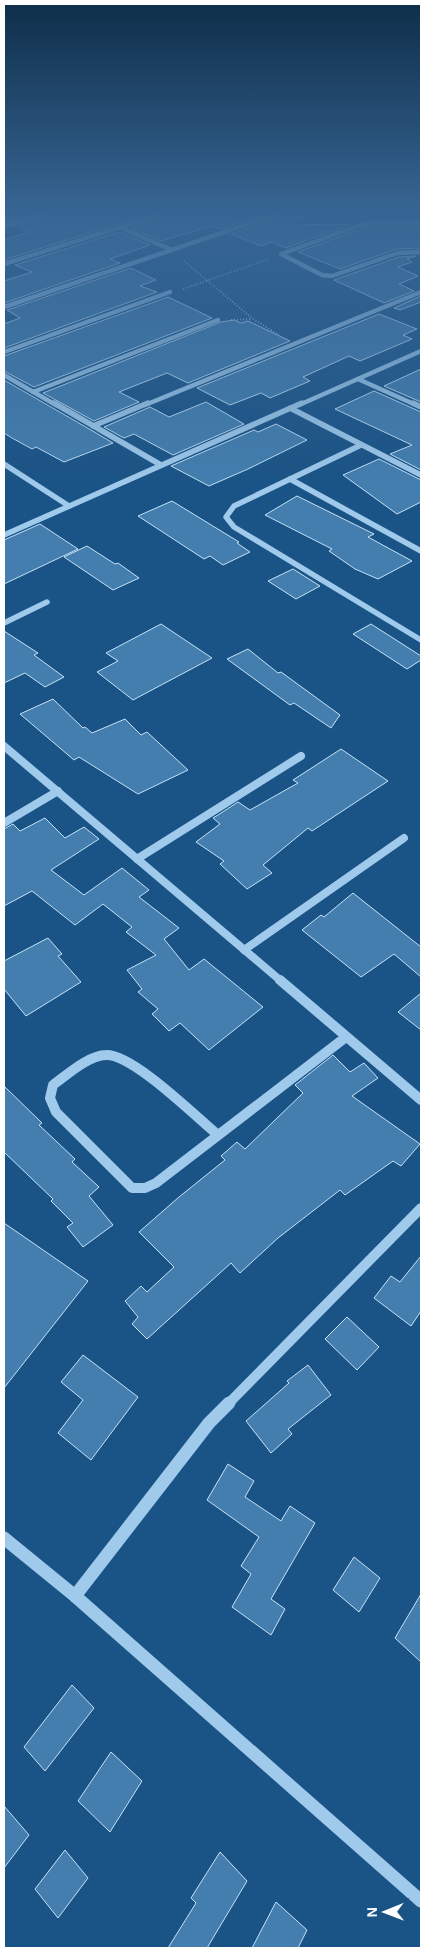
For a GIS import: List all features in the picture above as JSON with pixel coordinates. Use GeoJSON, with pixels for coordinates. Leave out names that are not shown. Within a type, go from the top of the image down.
{"type":"FeatureCollection","features":[{"type":"Feature","properties":{"kind":"street"},"geometry":{"type":"LineString","coordinates":[[4,307],[18,302]]}},
{"type":"Feature","properties":{"kind":"street"},"geometry":{"type":"LineString","coordinates":[[4,352],[142,302]]}},
{"type":"Feature","properties":{"kind":"street"},"geometry":{"type":"LineString","coordinates":[[92,426],[397,302]]}},
{"type":"Feature","properties":{"kind":"street"},"geometry":{"type":"LineString","coordinates":[[33,392],[218,320]]}},
{"type":"Feature","properties":{"kind":"street"},"geometry":{"type":"LineString","coordinates":[[4,534],[421,351]]}},
{"type":"Feature","properties":{"kind":"street"},"geometry":{"type":"LineString","coordinates":[[4,375],[161,465]]}},
{"type":"Feature","properties":{"kind":"street"},"geometry":{"type":"LineString","coordinates":[[358,379],[421,407]]}},
{"type":"Feature","properties":{"kind":"street"},"geometry":{"type":"LineString","coordinates":[[290,408],[421,475]]}},
{"type":"Feature","properties":{"kind":"street"},"geometry":{"type":"LineString","coordinates":[[361,445],[234,506],[226,517],[229,522],[421,640]]}},
{"type":"Feature","properties":{"kind":"street"},"geometry":{"type":"LineString","coordinates":[[4,464],[69,506]]}},
{"type":"Feature","properties":{"kind":"street"},"geometry":{"type":"LineString","coordinates":[[290,479],[421,551]]}},
{"type":"Feature","properties":{"kind":"street"},"geometry":{"type":"LineString","coordinates":[[4,623],[47,602]]}},
{"type":"Feature","properties":{"kind":"street"},"geometry":{"type":"LineString","coordinates":[[4,746],[421,1100]]}},
{"type":"Feature","properties":{"kind":"street"},"geometry":{"type":"LineString","coordinates":[[137,859],[301,756]]}},
{"type":"Feature","properties":{"kind":"street"},"geometry":{"type":"LineString","coordinates":[[4,823],[58,792]]}},
{"type":"Feature","properties":{"kind":"street"},"geometry":{"type":"LineString","coordinates":[[244,950],[404,838]]}},
{"type":"Feature","properties":{"kind":"street"},"geometry":{"type":"LineString","coordinates":[[218,1135],[137,1067],[122,1058],[103,1055],[65,1076],[53,1086],[50,1098],[56,1112],[132,1188],[145,1188],[156,1183],[346,1037]]}},
{"type":"Feature","properties":{"kind":"street"},"geometry":{"type":"LineString","coordinates":[[75,1596],[209,1423],[421,1208]]}},
{"type":"Feature","properties":{"kind":"street"},"geometry":{"type":"LineString","coordinates":[[4,1538],[75,1596],[421,1901]]}},
{"type":"Feature","properties":{"kind":"path"},"geometry":{"type":"LineString","coordinates":[[232,302],[253,319],[295,345]]}},
{"type":"Feature","properties":{"kind":"path"},"geometry":{"type":"LineString","coordinates":[[218,320],[253,319]]}},
{"type":"Feature","properties":{"kind":"building"},"geometry":{"type":"Polygon","coordinates":[[[30,302],[129,302],[4,348],[4,324],[20,318],[7,310],[30,302]]]}},
{"type":"Feature","properties":{"kind":"building"},"geometry":{"type":"Polygon","coordinates":[[[154,302],[179,302],[212,318],[34,387],[4,371],[4,356],[154,302]]]}},
{"type":"Feature","properties":{"kind":"building"},"geometry":{"type":"Polygon","coordinates":[[[407,302],[421,302],[400,310],[394,308],[407,302]]]}},
{"type":"Feature","properties":{"kind":"building"},"geometry":{"type":"Polygon","coordinates":[[[379,314],[417,329],[403,335],[412,339],[360,361],[349,356],[303,377],[310,381],[270,398],[261,393],[230,405],[197,388],[379,314]]]}},
{"type":"Feature","properties":{"kind":"building"},"geometry":{"type":"Polygon","coordinates":[[[234,320],[241,323],[248,321],[290,341],[188,383],[167,373],[119,392],[139,402],[94,421],[43,393],[221,322],[234,320]]]}},
{"type":"Feature","properties":{"kind":"building"},"geometry":{"type":"Polygon","coordinates":[[[421,369],[421,402],[384,386],[421,369]]]}},
{"type":"Feature","properties":{"kind":"building"},"geometry":{"type":"Polygon","coordinates":[[[4,380],[113,443],[64,462],[36,447],[32,449],[12,438],[4,433],[4,380]]]}},
{"type":"Feature","properties":{"kind":"building"},"geometry":{"type":"Polygon","coordinates":[[[374,391],[421,412],[421,470],[390,454],[412,445],[335,409],[374,391]]]}},
{"type":"Feature","properties":{"kind":"building"},"geometry":{"type":"Polygon","coordinates":[[[206,402],[244,424],[173,455],[134,434],[124,438],[104,427],[150,407],[169,417],[206,402]]]}},
{"type":"Feature","properties":{"kind":"building"},"geometry":{"type":"Polygon","coordinates":[[[276,424],[307,440],[209,486],[171,466],[254,430],[258,432],[276,424]]]}},
{"type":"Feature","properties":{"kind":"building"},"geometry":{"type":"Polygon","coordinates":[[[379,459],[421,480],[421,502],[397,514],[343,475],[379,459]]]}},
{"type":"Feature","properties":{"kind":"building"},"geometry":{"type":"Polygon","coordinates":[[[297,496],[374,534],[368,537],[412,561],[378,579],[355,569],[329,551],[332,549],[265,515],[297,496]]]}},
{"type":"Feature","properties":{"kind":"building"},"geometry":{"type":"Polygon","coordinates":[[[172,501],[239,542],[237,543],[250,552],[223,565],[210,556],[204,559],[138,516],[172,501]]]}},
{"type":"Feature","properties":{"kind":"building"},"geometry":{"type":"Polygon","coordinates":[[[40,524],[78,549],[4,584],[4,540],[40,524]]]}},
{"type":"Feature","properties":{"kind":"building"},"geometry":{"type":"Polygon","coordinates":[[[87,546],[115,564],[118,563],[139,578],[113,590],[64,557],[87,546]]]}},
{"type":"Feature","properties":{"kind":"building"},"geometry":{"type":"Polygon","coordinates":[[[293,569],[320,586],[296,599],[268,581],[293,569]]]}},
{"type":"Feature","properties":{"kind":"building"},"geometry":{"type":"Polygon","coordinates":[[[161,624],[212,658],[133,700],[97,672],[118,661],[106,653],[161,624]]]}},
{"type":"Feature","properties":{"kind":"building"},"geometry":{"type":"Polygon","coordinates":[[[371,624],[421,656],[421,660],[407,669],[353,634],[371,624]]]}},
{"type":"Feature","properties":{"kind":"building"},"geometry":{"type":"Polygon","coordinates":[[[4,631],[38,653],[34,655],[64,677],[45,687],[25,673],[4,683],[4,631]]]}},
{"type":"Feature","properties":{"kind":"building"},"geometry":{"type":"Polygon","coordinates":[[[248,649],[278,673],[281,672],[340,715],[331,728],[294,703],[290,705],[227,659],[248,649]]]}},
{"type":"Feature","properties":{"kind":"building"},"geometry":{"type":"Polygon","coordinates":[[[53,699],[83,728],[85,727],[92,733],[125,719],[141,735],[147,732],[188,770],[138,794],[79,757],[74,760],[20,714],[53,699]]]}},
{"type":"Feature","properties":{"kind":"building"},"geometry":{"type":"Polygon","coordinates":[[[341,749],[388,781],[312,831],[308,828],[263,865],[272,873],[247,889],[220,864],[224,861],[196,842],[220,824],[213,818],[238,802],[250,810],[298,783],[293,780],[341,749]]]}},
{"type":"Feature","properties":{"kind":"building"},"geometry":{"type":"Polygon","coordinates":[[[45,818],[65,838],[84,827],[99,839],[51,870],[84,895],[122,868],[149,890],[139,897],[179,928],[164,939],[189,970],[204,959],[263,1007],[209,1050],[180,1023],[169,1031],[152,1014],[158,1009],[138,992],[142,989],[127,970],[156,955],[126,932],[132,927],[103,904],[75,925],[32,891],[4,906],[4,829],[13,824],[20,831],[45,818]]]}},
{"type":"Feature","properties":{"kind":"building"},"geometry":{"type":"Polygon","coordinates":[[[353,893],[421,947],[421,977],[394,954],[361,977],[302,930],[321,915],[324,917],[353,893]]]}},
{"type":"Feature","properties":{"kind":"building"},"geometry":{"type":"Polygon","coordinates":[[[48,938],[62,954],[58,956],[81,982],[26,1016],[4,989],[4,961],[48,938]]]}},
{"type":"Feature","properties":{"kind":"building"},"geometry":{"type":"Polygon","coordinates":[[[421,993],[421,1030],[398,1012],[421,993]]]}},
{"type":"Feature","properties":{"kind":"building"},"geometry":{"type":"Polygon","coordinates":[[[333,1055],[350,1072],[364,1063],[378,1078],[352,1096],[420,1144],[401,1166],[393,1161],[345,1195],[340,1190],[278,1238],[240,1273],[231,1263],[147,1339],[132,1324],[138,1317],[125,1301],[141,1286],[147,1292],[174,1267],[139,1232],[225,1160],[221,1156],[237,1142],[245,1149],[303,1093],[295,1085],[333,1055]]]}},
{"type":"Feature","properties":{"kind":"building"},"geometry":{"type":"Polygon","coordinates":[[[4,1086],[42,1123],[39,1125],[75,1159],[72,1162],[99,1187],[89,1196],[113,1225],[83,1247],[67,1227],[73,1223],[51,1201],[53,1199],[4,1152],[4,1086]]]}},
{"type":"Feature","properties":{"kind":"building"},"geometry":{"type":"Polygon","coordinates":[[[4,1223],[88,1281],[4,1388],[4,1223]]]}},
{"type":"Feature","properties":{"kind":"building"},"geometry":{"type":"Polygon","coordinates":[[[421,1256],[421,1311],[411,1326],[374,1298],[391,1276],[400,1282],[421,1256]]]}},
{"type":"Feature","properties":{"kind":"building"},"geometry":{"type":"Polygon","coordinates":[[[347,1317],[379,1347],[357,1370],[325,1339],[347,1317]]]}},
{"type":"Feature","properties":{"kind":"building"},"geometry":{"type":"Polygon","coordinates":[[[83,1355],[138,1397],[91,1460],[58,1433],[83,1400],[61,1382],[83,1355]]]}},
{"type":"Feature","properties":{"kind":"building"},"geometry":{"type":"Polygon","coordinates":[[[308,1365],[331,1395],[288,1429],[292,1434],[271,1453],[246,1421],[289,1383],[287,1381],[308,1365]]]}},
{"type":"Feature","properties":{"kind":"building"},"geometry":{"type":"Polygon","coordinates":[[[228,1464],[254,1481],[245,1497],[281,1521],[290,1506],[315,1523],[271,1599],[285,1609],[271,1635],[232,1607],[251,1574],[241,1566],[259,1537],[207,1500],[228,1464]]]}},
{"type":"Feature","properties":{"kind":"building"},"geometry":{"type":"Polygon","coordinates":[[[354,1557],[380,1578],[359,1612],[333,1590],[354,1557]]]}},
{"type":"Feature","properties":{"kind":"building"},"geometry":{"type":"Polygon","coordinates":[[[421,1594],[421,1662],[395,1638],[421,1594]]]}},
{"type":"Feature","properties":{"kind":"building"},"geometry":{"type":"Polygon","coordinates":[[[72,1685],[94,1708],[45,1771],[24,1747],[72,1685]]]}},
{"type":"Feature","properties":{"kind":"building"},"geometry":{"type":"Polygon","coordinates":[[[111,1752],[142,1781],[110,1832],[78,1801],[111,1752]]]}},
{"type":"Feature","properties":{"kind":"building"},"geometry":{"type":"Polygon","coordinates":[[[4,1806],[29,1835],[4,1868],[4,1806]]]}},
{"type":"Feature","properties":{"kind":"building"},"geometry":{"type":"Polygon","coordinates":[[[65,1850],[88,1878],[58,1918],[35,1889],[65,1850]]]}},
{"type":"Feature","properties":{"kind":"building"},"geometry":{"type":"Polygon","coordinates":[[[220,1852],[247,1881],[207,1948],[168,1948],[196,1903],[191,1898],[220,1852]]]}},
{"type":"Feature","properties":{"kind":"building"},"geometry":{"type":"Polygon","coordinates":[[[276,1902],[307,1930],[298,1948],[252,1948],[276,1902]]]}}]}
